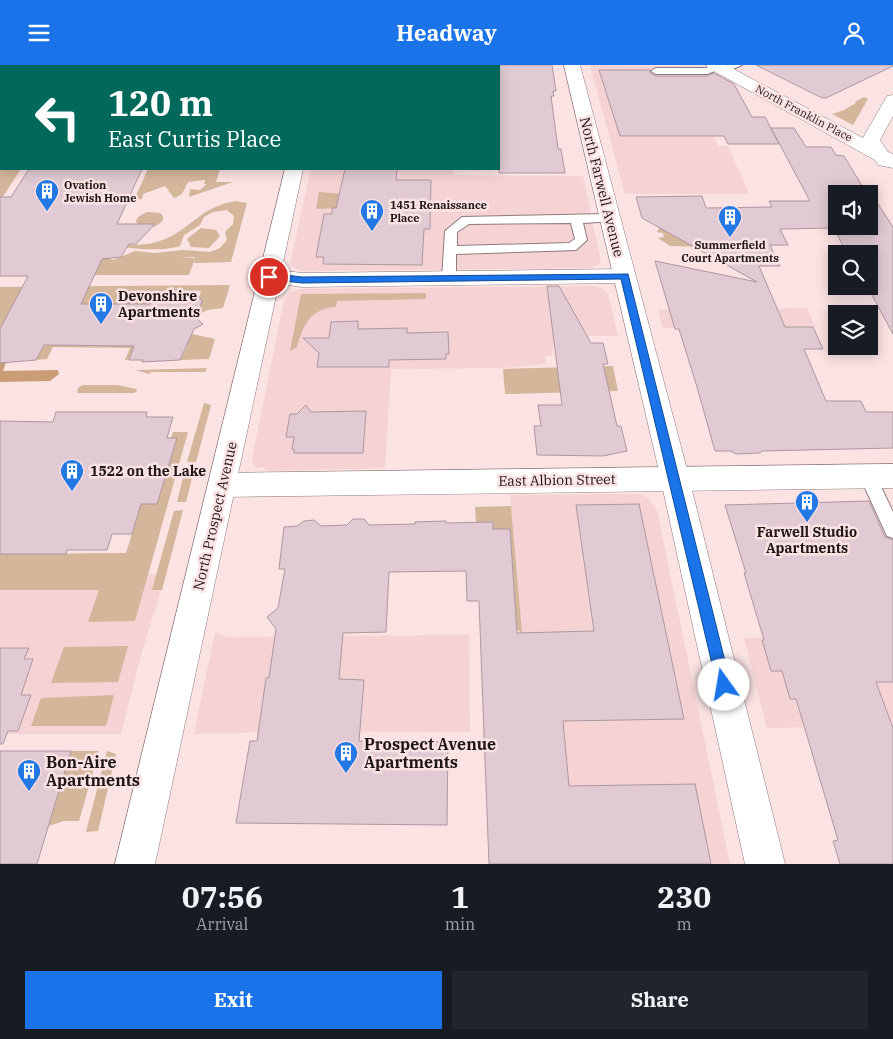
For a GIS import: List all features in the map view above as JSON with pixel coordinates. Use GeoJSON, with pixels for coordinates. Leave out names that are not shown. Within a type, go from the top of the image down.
{"type":"FeatureCollection","features":[{"type":"Feature","properties":{"kind":"main road","name":"North Farwell Avenue"},"geometry":{"type":"LineString","coordinates":[[572,65],[675,479],[765,864]]}},
{"type":"Feature","properties":{"kind":"main road","name":"North Franklin Place"},"geometry":{"type":"LineString","coordinates":[[723,67],[886,157]]}},
{"type":"Feature","properties":{"kind":"main road"},"geometry":{"type":"LineString","coordinates":[[893,100],[872,140],[886,157],[893,172]]}},
{"type":"Feature","properties":{"kind":"main road","name":"North Prospect Avenue"},"geometry":{"type":"LineString","coordinates":[[135,864],[294,170]]}},
{"type":"Feature","properties":{"kind":"main road"},"geometry":{"type":"LineString","coordinates":[[269,277],[302,280],[624,276]]}},
{"type":"Feature","properties":{"kind":"main road","name":"East Albion Street"},"geometry":{"type":"LineString","coordinates":[[222,485],[881,476]]}},
{"type":"Feature","properties":{"kind":"lane"},"geometry":{"type":"LineString","coordinates":[[656,71],[707,71],[723,67]]}},
{"type":"Feature","properties":{"kind":"lane"},"geometry":{"type":"LineString","coordinates":[[449,278],[451,231],[466,220],[610,217]]}},
{"type":"Feature","properties":{"kind":"lane"},"geometry":{"type":"LineString","coordinates":[[449,250],[572,247],[581,241],[576,219]]}},
{"type":"Feature","properties":{"kind":"lane"},"geometry":{"type":"LineString","coordinates":[[881,476],[893,530]]}},
{"type":"Feature","properties":{"kind":"shaded area"},"geometry":{"type":"Polygon","coordinates":[[[590,65],[704,67],[696,70],[651,70],[658,87],[705,117],[718,146],[728,146],[749,194],[625,194],[590,65]]]}},
{"type":"Feature","properties":{"kind":"shaded area"},"geometry":{"type":"Polygon","coordinates":[[[864,97],[868,99],[853,125],[832,114],[844,110],[864,97]]]}},
{"type":"Feature","properties":{"kind":"shaded area"},"geometry":{"type":"Polygon","coordinates":[[[0,170],[20,170],[0,201],[0,170]]]}},
{"type":"Feature","properties":{"kind":"shaded area"},"geometry":{"type":"Polygon","coordinates":[[[148,170],[220,170],[216,182],[233,182],[189,197],[190,189],[200,190],[207,184],[204,184],[205,180],[188,182],[181,194],[174,198],[165,186],[143,194],[142,199],[134,200],[148,170]]]}},
{"type":"Feature","properties":{"kind":"shaded area"},"geometry":{"type":"Polygon","coordinates":[[[311,170],[453,170],[454,175],[583,176],[601,262],[593,268],[303,271],[295,269],[290,264],[311,170]]]}},
{"type":"Feature","properties":{"kind":"shaded area"},"geometry":{"type":"Polygon","coordinates":[[[319,192],[343,194],[343,208],[316,209],[319,192]]]}},
{"type":"Feature","properties":{"kind":"shaded area"},"geometry":{"type":"Polygon","coordinates":[[[235,201],[247,203],[231,262],[194,263],[195,259],[189,275],[94,275],[103,256],[113,260],[135,251],[155,253],[182,250],[210,252],[220,248],[227,240],[225,232],[233,224],[234,216],[227,210],[213,212],[204,217],[200,225],[184,235],[180,246],[164,249],[145,249],[109,244],[141,245],[154,243],[179,232],[203,214],[222,204],[235,201]]]}},
{"type":"Feature","properties":{"kind":"shaded area"},"geometry":{"type":"Polygon","coordinates":[[[147,212],[160,213],[163,216],[163,220],[151,227],[138,225],[136,221],[138,217],[147,212]]]}},
{"type":"Feature","properties":{"kind":"shaded area"},"geometry":{"type":"Polygon","coordinates":[[[660,227],[710,247],[670,246],[658,238],[664,237],[663,233],[657,232],[660,227]]]}},
{"type":"Feature","properties":{"kind":"shaded area"},"geometry":{"type":"Polygon","coordinates":[[[201,228],[216,230],[220,236],[209,248],[191,247],[187,239],[201,228]]]}},
{"type":"Feature","properties":{"kind":"shaded area"},"geometry":{"type":"Polygon","coordinates":[[[230,285],[223,308],[207,310],[198,315],[194,315],[201,300],[199,298],[201,291],[155,291],[148,309],[85,304],[7,316],[0,329],[0,287],[230,285]]]}},
{"type":"Feature","properties":{"kind":"shaded area"},"geometry":{"type":"Polygon","coordinates":[[[594,286],[602,288],[608,294],[618,336],[554,336],[552,356],[545,356],[546,364],[501,368],[391,369],[385,468],[270,471],[264,470],[265,467],[256,468],[253,463],[252,458],[284,300],[290,292],[300,289],[594,286]]]}},
{"type":"Feature","properties":{"kind":"shaded area"},"geometry":{"type":"Polygon","coordinates":[[[426,293],[426,299],[337,301],[336,307],[320,311],[309,319],[297,347],[290,351],[301,294],[426,293]]]}},
{"type":"Feature","properties":{"kind":"shaded area"},"geometry":{"type":"Polygon","coordinates":[[[807,308],[816,327],[663,328],[658,310],[807,308]]]}},
{"type":"Feature","properties":{"kind":"shaded area"},"geometry":{"type":"Polygon","coordinates":[[[188,333],[215,339],[209,359],[180,360],[187,347],[188,333]]]}},
{"type":"Feature","properties":{"kind":"shaded area"},"geometry":{"type":"Polygon","coordinates":[[[136,340],[129,360],[125,360],[130,348],[53,347],[47,359],[36,360],[46,341],[79,346],[102,346],[136,340]]]}},
{"type":"Feature","properties":{"kind":"shaded area"},"geometry":{"type":"Polygon","coordinates":[[[0,362],[6,362],[3,371],[58,370],[59,374],[50,381],[0,382],[0,362]]]}},
{"type":"Feature","properties":{"kind":"shaded area"},"geometry":{"type":"Polygon","coordinates":[[[613,366],[618,391],[505,394],[503,369],[613,366]]]}},
{"type":"Feature","properties":{"kind":"shaded area"},"geometry":{"type":"Polygon","coordinates":[[[207,368],[205,372],[151,372],[149,374],[136,370],[207,368]]]}},
{"type":"Feature","properties":{"kind":"shaded area"},"geometry":{"type":"Polygon","coordinates":[[[83,385],[117,385],[136,389],[137,391],[134,393],[77,393],[78,388],[83,385]]]}},
{"type":"Feature","properties":{"kind":"shaded area"},"geometry":{"type":"Polygon","coordinates":[[[204,403],[211,405],[196,462],[187,462],[204,403]]]}},
{"type":"Feature","properties":{"kind":"shaded area"},"geometry":{"type":"Polygon","coordinates":[[[173,432],[188,432],[135,621],[88,622],[99,590],[0,590],[0,554],[126,553],[162,438],[171,438],[173,432]]]}},
{"type":"Feature","properties":{"kind":"shaded area"},"geometry":{"type":"Polygon","coordinates":[[[185,470],[194,470],[186,502],[177,502],[185,470]]]}},
{"type":"Feature","properties":{"kind":"shaded area"},"geometry":{"type":"Polygon","coordinates":[[[639,494],[647,497],[657,510],[730,864],[489,864],[483,726],[529,725],[510,495],[639,494]]]}},
{"type":"Feature","properties":{"kind":"shaded area"},"geometry":{"type":"Polygon","coordinates":[[[511,506],[522,633],[516,629],[514,619],[516,616],[510,529],[493,529],[493,522],[476,522],[475,507],[511,506]]]}},
{"type":"Feature","properties":{"kind":"shaded area"},"geometry":{"type":"Polygon","coordinates":[[[183,510],[162,590],[152,590],[174,511],[183,510]]]}},
{"type":"Feature","properties":{"kind":"shaded area"},"geometry":{"type":"Polygon","coordinates":[[[166,574],[143,648],[121,734],[0,734],[0,576],[166,574]]]}},
{"type":"Feature","properties":{"kind":"shaded area"},"geometry":{"type":"Polygon","coordinates":[[[215,632],[227,637],[469,635],[470,732],[307,731],[194,734],[215,632]]]}},
{"type":"Feature","properties":{"kind":"shaded area"},"geometry":{"type":"Polygon","coordinates":[[[893,636],[893,726],[767,728],[744,638],[893,636]]]}},
{"type":"Feature","properties":{"kind":"shaded area"},"geometry":{"type":"Polygon","coordinates":[[[128,646],[118,682],[51,683],[64,647],[128,646]]]}},
{"type":"Feature","properties":{"kind":"shaded area"},"geometry":{"type":"Polygon","coordinates":[[[114,695],[106,726],[31,726],[41,698],[114,695]]]}},
{"type":"Feature","properties":{"kind":"shaded area"},"geometry":{"type":"Polygon","coordinates":[[[71,751],[99,751],[79,821],[64,821],[48,826],[71,751]]]}},
{"type":"Feature","properties":{"kind":"shaded area"},"geometry":{"type":"Polygon","coordinates":[[[107,751],[116,754],[98,831],[86,832],[107,751]]]}},
{"type":"Feature","properties":{"kind":"building"},"geometry":{"type":"Polygon","coordinates":[[[500,65],[552,65],[556,91],[553,91],[554,96],[551,96],[558,149],[561,149],[565,173],[499,173],[500,65]]]}},
{"type":"Feature","properties":{"kind":"building"},"geometry":{"type":"Polygon","coordinates":[[[756,65],[893,66],[826,98],[822,98],[756,65]]]}},
{"type":"Feature","properties":{"kind":"building"},"geometry":{"type":"Polygon","coordinates":[[[599,70],[650,70],[650,73],[656,76],[707,76],[714,73],[734,84],[752,117],[765,117],[779,144],[728,144],[724,136],[620,136],[599,70]]]}},
{"type":"Feature","properties":{"kind":"building"},"geometry":{"type":"Polygon","coordinates":[[[771,128],[794,128],[806,147],[831,147],[836,155],[844,156],[862,185],[828,185],[828,228],[780,229],[788,245],[770,245],[780,266],[759,266],[785,327],[813,327],[823,349],[804,349],[826,401],[861,401],[866,412],[893,412],[893,448],[762,451],[760,453],[736,454],[731,451],[715,451],[679,329],[675,329],[655,261],[757,282],[642,218],[636,197],[702,196],[706,208],[772,207],[769,201],[810,201],[771,128]]]}},
{"type":"Feature","properties":{"kind":"building"},"geometry":{"type":"Polygon","coordinates":[[[28,170],[142,170],[117,224],[155,224],[136,244],[129,244],[121,257],[102,259],[81,304],[150,304],[155,291],[195,291],[202,301],[197,319],[203,324],[194,329],[180,360],[142,362],[143,360],[129,360],[134,346],[44,345],[36,360],[0,363],[0,329],[28,276],[0,276],[0,197],[11,197],[28,170]]]}},
{"type":"Feature","properties":{"kind":"building","name":"1451 Renaissance Place"},"geometry":{"type":"Polygon","coordinates":[[[345,170],[397,170],[396,180],[431,180],[430,229],[424,229],[422,265],[323,264],[324,257],[316,257],[324,214],[332,214],[332,208],[336,208],[345,170]]]}},
{"type":"Feature","properties":{"kind":"building"},"geometry":{"type":"Polygon","coordinates":[[[878,204],[893,227],[893,334],[872,295],[878,295],[878,245],[842,245],[838,235],[878,235],[878,204]]]}},
{"type":"Feature","properties":{"kind":"building"},"geometry":{"type":"Polygon","coordinates":[[[547,286],[559,286],[591,343],[603,343],[608,364],[603,364],[617,426],[621,426],[627,451],[603,456],[537,455],[534,426],[541,426],[538,405],[562,405],[547,286]]]}},
{"type":"Feature","properties":{"kind":"building"},"geometry":{"type":"Polygon","coordinates":[[[358,321],[358,329],[407,328],[407,333],[448,332],[449,354],[446,354],[446,359],[389,360],[389,367],[317,367],[319,353],[303,338],[329,338],[331,322],[358,321]]]}},
{"type":"Feature","properties":{"kind":"building"},"geometry":{"type":"Polygon","coordinates":[[[306,405],[311,412],[366,411],[363,453],[294,453],[294,449],[292,449],[294,437],[286,437],[290,414],[297,414],[306,405]]]}},
{"type":"Feature","properties":{"kind":"building","name":"1522 on the Lake"},"geometry":{"type":"Polygon","coordinates":[[[56,412],[147,412],[146,417],[173,417],[167,438],[177,438],[157,504],[141,504],[132,534],[112,534],[107,550],[67,550],[66,554],[0,554],[0,421],[53,422],[56,412]]]}},
{"type":"Feature","properties":{"kind":"building"},"geometry":{"type":"Polygon","coordinates":[[[869,501],[885,537],[893,540],[893,682],[876,682],[893,728],[893,864],[840,864],[833,841],[838,840],[796,699],[790,699],[782,671],[771,671],[744,573],[746,573],[725,505],[869,501]]]}},
{"type":"Feature","properties":{"kind":"building"},"geometry":{"type":"Polygon","coordinates":[[[639,504],[684,719],[563,721],[569,786],[695,784],[711,864],[489,864],[479,601],[467,601],[466,571],[389,572],[386,632],[343,633],[339,679],[364,680],[359,741],[448,742],[447,825],[236,823],[250,741],[257,741],[266,678],[269,678],[276,629],[267,617],[278,608],[285,569],[279,569],[284,527],[297,526],[304,521],[314,520],[321,526],[347,525],[353,519],[364,519],[369,525],[446,521],[446,523],[493,522],[493,529],[510,529],[517,633],[594,631],[576,505],[639,504]]]}},
{"type":"Feature","properties":{"kind":"building"},"geometry":{"type":"Polygon","coordinates":[[[0,648],[29,648],[24,659],[33,659],[21,695],[31,695],[18,731],[8,731],[3,744],[0,744],[0,648]]]}},
{"type":"Feature","properties":{"kind":"building","name":"Bon-Aire Apartments"},"geometry":{"type":"Polygon","coordinates":[[[0,751],[71,751],[37,864],[0,864],[0,751]]]}},
{"type":"Feature","properties":{"kind":"place","name":"Ovation Jewish Home"},"geometry":{"type":"Point","coordinates":[47,212]}},
{"type":"Feature","properties":{"kind":"place","name":"1451 Renaissance Place"},"geometry":{"type":"Point","coordinates":[372,232]}},
{"type":"Feature","properties":{"kind":"place","name":"Summerfield Court Apartments"},"geometry":{"type":"Point","coordinates":[730,238]}},
{"type":"Feature","properties":{"kind":"place","name":"Devonshire Apartments"},"geometry":{"type":"Point","coordinates":[101,325]}},
{"type":"Feature","properties":{"kind":"place","name":"1522 on the Lake"},"geometry":{"type":"Point","coordinates":[72,492]}},
{"type":"Feature","properties":{"kind":"place","name":"Farwell Studio Apartments"},"geometry":{"type":"Point","coordinates":[807,523]}},
{"type":"Feature","properties":{"kind":"place","name":"Prospect Avenue Apartments"},"geometry":{"type":"Point","coordinates":[346,774]}},
{"type":"Feature","properties":{"kind":"place","name":"Bon-Aire Apartments"},"geometry":{"type":"Point","coordinates":[29,792]}},
{"type":"Feature","properties":{"kind":"route"},"geometry":{"type":"LineString","coordinates":[[269,277],[302,280],[624,276],[724,685]]}}]}
